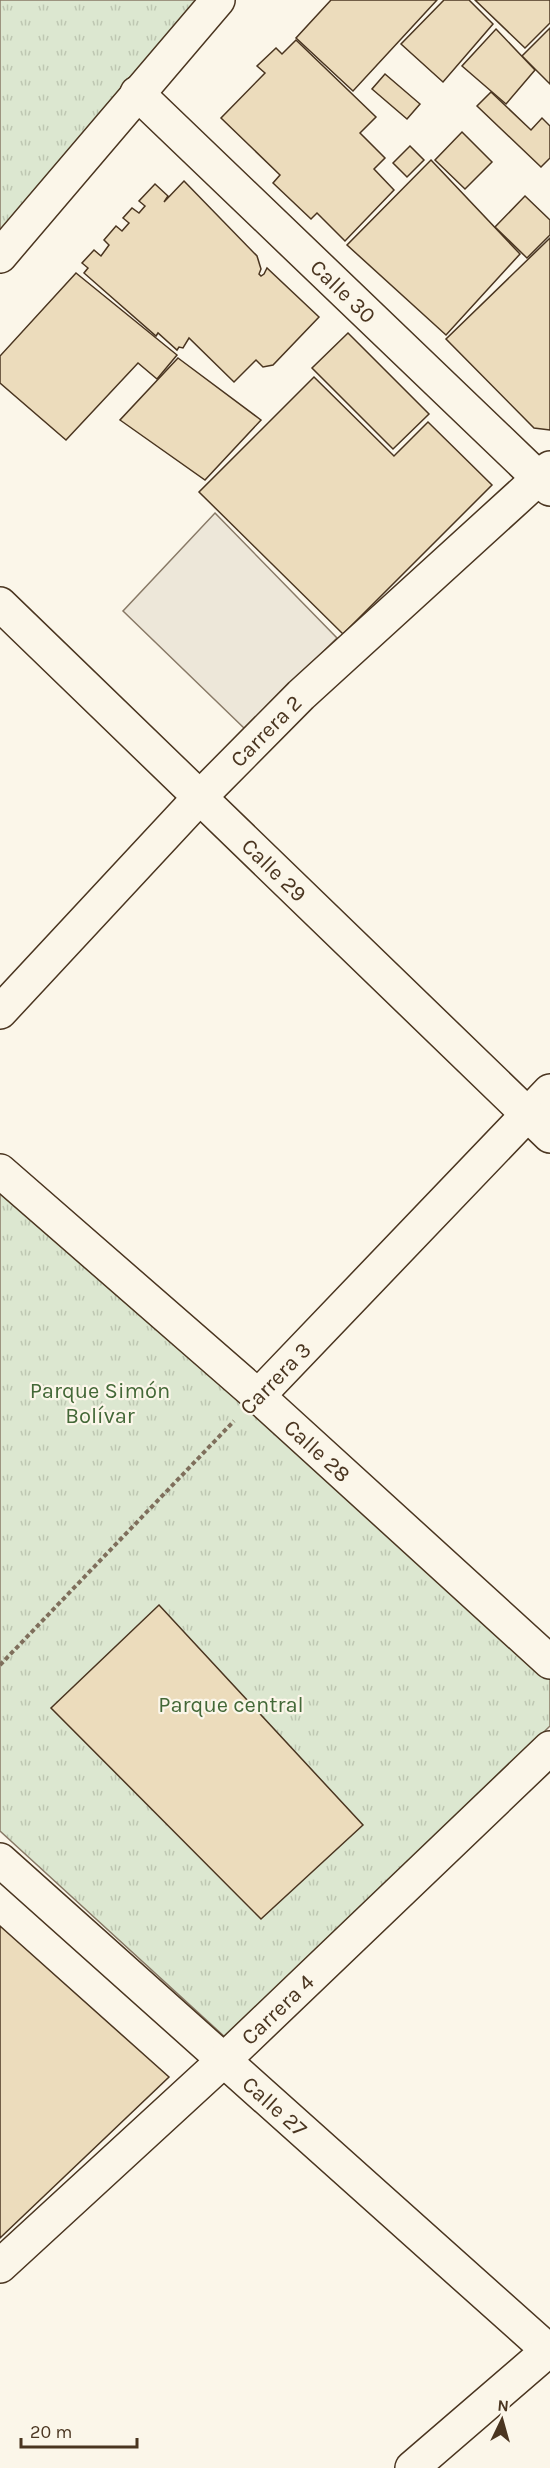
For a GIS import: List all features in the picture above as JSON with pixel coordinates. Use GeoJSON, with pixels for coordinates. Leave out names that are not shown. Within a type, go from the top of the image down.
{"type":"FeatureCollection","features":[{"type":"Feature","properties":{"kind":"street"},"geometry":{"type":"LineString","coordinates":[[0,256],[218,0]]}},
{"type":"Feature","properties":{"kind":"street","name":"Calle 30"},"geometry":{"type":"LineString","coordinates":[[137,93],[546,478]]}},
{"type":"Feature","properties":{"kind":"street","name":"Carrera 2"},"geometry":{"type":"LineString","coordinates":[[0,1012],[201,797],[301,695],[546,478]]}},
{"type":"Feature","properties":{"kind":"street","name":"Calle 29"},"geometry":{"type":"LineString","coordinates":[[0,604],[539,1125]]}},
{"type":"Feature","properties":{"kind":"street","name":"Carrera 3"},"geometry":{"type":"LineString","coordinates":[[258,1396],[539,1125],[550,1091]]}},
{"type":"Feature","properties":{"kind":"street","name":"Calle 28"},"geometry":{"type":"LineString","coordinates":[[0,1171],[258,1396],[550,1662]]}},
{"type":"Feature","properties":{"kind":"street","name":"Carrera 4"},"geometry":{"type":"LineString","coordinates":[[0,2266],[223,2061],[550,1748]]}},
{"type":"Feature","properties":{"kind":"street","name":"Calle 27"},"geometry":{"type":"LineString","coordinates":[[0,1860],[549,2351]]}},
{"type":"Feature","properties":{"kind":"street"},"geometry":{"type":"LineString","coordinates":[[412,2468],[549,2351]]}},
{"type":"Feature","properties":{"kind":"path","name":"Carrera 3"},"geometry":{"type":"LineString","coordinates":[[0,1665],[258,1396]]}},
{"type":"Feature","properties":{"kind":"green space"},"geometry":{"type":"Polygon","coordinates":[[[0,0],[198,0],[0,231],[0,0]]]}},
{"type":"Feature","properties":{"kind":"green space","name":"Parque central"},"geometry":{"type":"Polygon","coordinates":[[[0,1180],[550,1677],[550,1726],[227,2039],[0,1831],[0,1180]]]}},
{"type":"Feature","properties":{"kind":"shaded area"},"geometry":{"type":"Polygon","coordinates":[[[215,513],[337,638],[245,729],[123,611],[215,513]]]}},
{"type":"Feature","properties":{"kind":"building"},"geometry":{"type":"Polygon","coordinates":[[[331,0],[437,0],[353,91],[296,38],[331,0]]]}},
{"type":"Feature","properties":{"kind":"building"},"geometry":{"type":"Polygon","coordinates":[[[444,0],[469,0],[493,24],[443,82],[401,44],[444,0]]]}},
{"type":"Feature","properties":{"kind":"building"},"geometry":{"type":"Polygon","coordinates":[[[475,0],[550,0],[550,23],[525,48],[475,0]]]}},
{"type":"Feature","properties":{"kind":"building"},"geometry":{"type":"Polygon","coordinates":[[[550,28],[550,84],[522,56],[550,28]]]}},
{"type":"Feature","properties":{"kind":"building"},"geometry":{"type":"Polygon","coordinates":[[[496,29],[535,70],[506,104],[462,66],[496,29]]]}},
{"type":"Feature","properties":{"kind":"building"},"geometry":{"type":"Polygon","coordinates":[[[296,40],[376,117],[360,133],[385,158],[374,169],[394,190],[345,241],[317,213],[311,219],[273,183],[280,175],[221,118],[265,73],[257,66],[276,48],[282,54],[296,40]]]}},
{"type":"Feature","properties":{"kind":"building"},"geometry":{"type":"Polygon","coordinates":[[[385,74],[420,104],[407,119],[372,89],[385,74]]]}},
{"type":"Feature","properties":{"kind":"building"},"geometry":{"type":"Polygon","coordinates":[[[491,92],[531,130],[542,118],[550,126],[550,158],[541,167],[477,106],[491,92]]]}},
{"type":"Feature","properties":{"kind":"building"},"geometry":{"type":"Polygon","coordinates":[[[462,132],[492,162],[465,189],[435,160],[462,132]]]}},
{"type":"Feature","properties":{"kind":"building"},"geometry":{"type":"Polygon","coordinates":[[[410,146],[424,160],[407,177],[393,163],[410,146]]]}},
{"type":"Feature","properties":{"kind":"building"},"geometry":{"type":"Polygon","coordinates":[[[431,160],[520,254],[446,335],[347,245],[431,160]]]}},
{"type":"Feature","properties":{"kind":"building"},"geometry":{"type":"Polygon","coordinates":[[[184,181],[257,256],[261,269],[259,274],[261,276],[264,274],[267,268],[319,317],[273,365],[263,367],[256,360],[234,382],[189,338],[183,348],[179,347],[177,350],[158,333],[156,336],[84,273],[88,268],[82,263],[94,250],[101,256],[109,245],[104,240],[116,226],[122,231],[129,223],[123,218],[132,208],[139,213],[145,206],[139,201],[155,184],[168,196],[164,202],[184,181]]]}},
{"type":"Feature","properties":{"kind":"building"},"geometry":{"type":"Polygon","coordinates":[[[525,196],[550,220],[550,235],[527,258],[495,227],[525,196]]]}},
{"type":"Feature","properties":{"kind":"building"},"geometry":{"type":"Polygon","coordinates":[[[550,238],[550,430],[534,428],[446,339],[550,238]]]}},
{"type":"Feature","properties":{"kind":"building"},"geometry":{"type":"Polygon","coordinates":[[[76,273],[177,355],[157,379],[138,363],[66,440],[0,383],[0,356],[76,273]]]}},
{"type":"Feature","properties":{"kind":"building"},"geometry":{"type":"Polygon","coordinates":[[[348,333],[429,414],[393,449],[312,368],[348,333]]]}},
{"type":"Feature","properties":{"kind":"building"},"geometry":{"type":"Polygon","coordinates":[[[178,358],[261,420],[205,480],[120,420],[178,358]]]}},
{"type":"Feature","properties":{"kind":"building"},"geometry":{"type":"Polygon","coordinates":[[[314,377],[394,456],[428,422],[492,485],[343,634],[199,492],[314,377]]]}},
{"type":"Feature","properties":{"kind":"building"},"geometry":{"type":"Polygon","coordinates":[[[159,1605],[363,1825],[261,1919],[51,1708],[159,1605]]]}},
{"type":"Feature","properties":{"kind":"building"},"geometry":{"type":"Polygon","coordinates":[[[0,1926],[169,2077],[0,2238],[0,1926]]]}},
{"type":"Feature","properties":{"kind":"park label","name":"Parque Simón Bolívar"},"geometry":{"type":"Point","coordinates":[100,1402]}}]}
